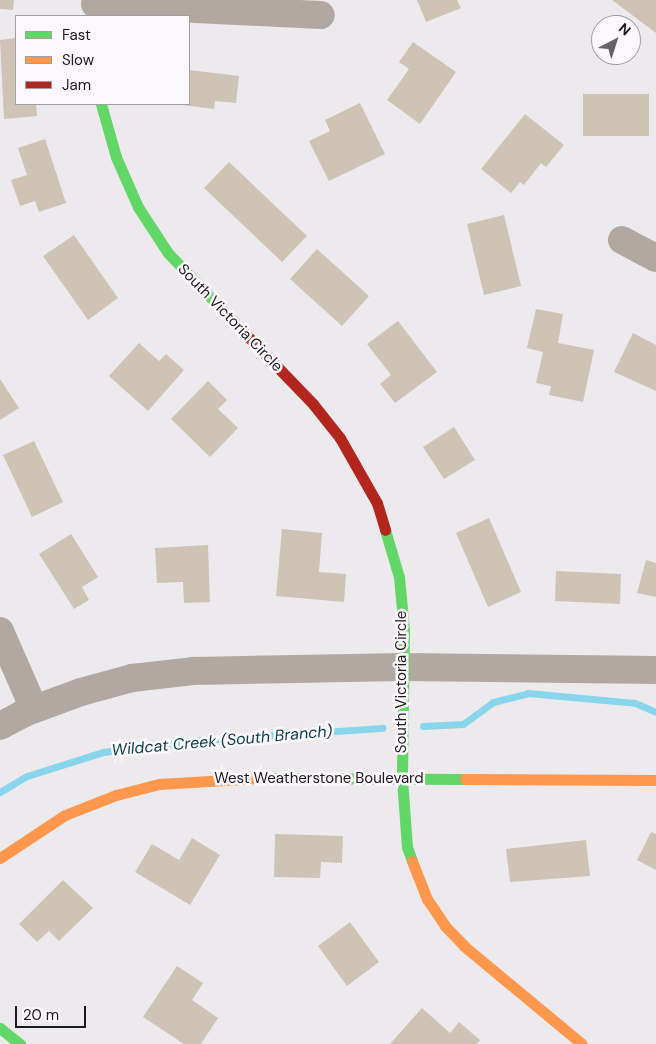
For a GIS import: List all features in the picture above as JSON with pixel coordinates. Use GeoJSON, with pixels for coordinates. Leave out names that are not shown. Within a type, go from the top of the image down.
{"type":"FeatureCollection","features":[{"type":"Feature","properties":{"kind":"street"},"geometry":{"type":"LineString","coordinates":[[95,7],[321,15]]}},
{"type":"Feature","properties":{"kind":"street","name":"South Victoria Circle"},"geometry":{"type":"LineString","coordinates":[[101,105],[116,157],[138,207],[168,253],[313,404],[340,438],[369,486],[391,545],[399,577],[404,667],[402,779],[407,847],[427,899],[445,926],[464,946],[582,1044]]}},
{"type":"Feature","properties":{"kind":"street"},"geometry":{"type":"LineString","coordinates":[[622,240],[656,258]]}},
{"type":"Feature","properties":{"kind":"street"},"geometry":{"type":"LineString","coordinates":[[0,631],[34,709]]}},
{"type":"Feature","properties":{"kind":"street"},"geometry":{"type":"LineString","coordinates":[[0,726],[34,709],[81,692],[132,678],[193,671],[404,667],[656,670]]}},
{"type":"Feature","properties":{"kind":"street","name":"West Weatherstone Boulevard"},"geometry":{"type":"LineString","coordinates":[[0,858],[65,815],[116,795],[159,784],[225,778],[656,780]]}},
{"type":"Feature","properties":{"kind":"street"},"geometry":{"type":"LineString","coordinates":[[0,1028],[20,1044]]}},
{"type":"Feature","properties":{"kind":"building"},"geometry":{"type":"Polygon","coordinates":[[[0,0],[14,0],[13,10],[0,9],[0,0]]]}},
{"type":"Feature","properties":{"kind":"building"},"geometry":{"type":"Polygon","coordinates":[[[417,0],[457,0],[461,8],[426,22],[417,0]]]}},
{"type":"Feature","properties":{"kind":"building"},"geometry":{"type":"Polygon","coordinates":[[[612,0],[656,0],[656,33],[641,22],[641,15],[632,15],[612,0]]]}},
{"type":"Feature","properties":{"kind":"building"},"geometry":{"type":"Polygon","coordinates":[[[15,38],[15,105],[36,105],[37,116],[4,119],[0,40],[15,38]]]}},
{"type":"Feature","properties":{"kind":"building"},"geometry":{"type":"Polygon","coordinates":[[[413,42],[456,72],[420,124],[387,100],[409,69],[399,62],[413,42]]]}},
{"type":"Feature","properties":{"kind":"building"},"geometry":{"type":"Polygon","coordinates":[[[190,70],[239,76],[236,103],[215,101],[214,109],[182,105],[190,105],[190,70]]]}},
{"type":"Feature","properties":{"kind":"building"},"geometry":{"type":"Polygon","coordinates":[[[583,94],[649,94],[649,136],[583,136],[583,94]]]}},
{"type":"Feature","properties":{"kind":"building"},"geometry":{"type":"Polygon","coordinates":[[[360,103],[385,154],[329,181],[309,141],[330,131],[325,120],[360,103]]]}},
{"type":"Feature","properties":{"kind":"building"},"geometry":{"type":"Polygon","coordinates":[[[525,114],[564,145],[546,167],[541,163],[524,185],[520,182],[511,193],[481,169],[525,114]]]}},
{"type":"Feature","properties":{"kind":"building"},"geometry":{"type":"Polygon","coordinates":[[[45,139],[66,203],[39,212],[35,201],[20,206],[11,180],[27,175],[18,148],[45,139]]]}},
{"type":"Feature","properties":{"kind":"building"},"geometry":{"type":"Polygon","coordinates":[[[229,162],[307,236],[282,262],[204,188],[229,162]]]}},
{"type":"Feature","properties":{"kind":"building"},"geometry":{"type":"Polygon","coordinates":[[[504,215],[521,286],[484,295],[467,224],[504,215]]]}},
{"type":"Feature","properties":{"kind":"building"},"geometry":{"type":"Polygon","coordinates":[[[74,235],[118,298],[88,320],[43,256],[74,235]]]}},
{"type":"Feature","properties":{"kind":"building"},"geometry":{"type":"Polygon","coordinates":[[[317,249],[369,296],[342,326],[290,279],[317,249]]]}},
{"type":"Feature","properties":{"kind":"building"},"geometry":{"type":"Polygon","coordinates":[[[536,309],[563,314],[558,343],[594,350],[583,402],[549,395],[551,386],[536,383],[543,352],[527,348],[536,309]]]}},
{"type":"Feature","properties":{"kind":"building"},"geometry":{"type":"Polygon","coordinates":[[[398,321],[437,372],[395,403],[380,384],[391,375],[367,344],[398,321]]]}},
{"type":"Feature","properties":{"kind":"building"},"geometry":{"type":"Polygon","coordinates":[[[633,333],[656,345],[656,391],[614,372],[633,333]]]}},
{"type":"Feature","properties":{"kind":"building"},"geometry":{"type":"Polygon","coordinates":[[[139,343],[159,361],[166,354],[184,370],[148,411],[109,376],[139,343]]]}},
{"type":"Feature","properties":{"kind":"building"},"geometry":{"type":"Polygon","coordinates":[[[0,379],[19,408],[0,420],[0,379]]]}},
{"type":"Feature","properties":{"kind":"building"},"geometry":{"type":"Polygon","coordinates":[[[208,381],[227,400],[218,409],[238,428],[210,457],[171,419],[208,381]]]}},
{"type":"Feature","properties":{"kind":"building"},"geometry":{"type":"Polygon","coordinates":[[[454,427],[475,460],[444,479],[423,447],[454,427]]]}},
{"type":"Feature","properties":{"kind":"building"},"geometry":{"type":"Polygon","coordinates":[[[34,441],[63,502],[32,517],[3,455],[34,441]]]}},
{"type":"Feature","properties":{"kind":"building"},"geometry":{"type":"Polygon","coordinates":[[[489,518],[521,592],[488,607],[456,533],[489,518]]]}},
{"type":"Feature","properties":{"kind":"building"},"geometry":{"type":"Polygon","coordinates":[[[282,529],[322,533],[319,572],[346,574],[344,602],[276,596],[282,529]]]}},
{"type":"Feature","properties":{"kind":"building"},"geometry":{"type":"Polygon","coordinates":[[[71,534],[98,577],[82,587],[89,600],[74,609],[39,554],[71,534]]]}},
{"type":"Feature","properties":{"kind":"building"},"geometry":{"type":"Polygon","coordinates":[[[208,545],[210,602],[184,603],[183,582],[157,583],[155,548],[208,545]]]}},
{"type":"Feature","properties":{"kind":"building"},"geometry":{"type":"Polygon","coordinates":[[[646,560],[656,563],[656,597],[637,593],[646,560]]]}},
{"type":"Feature","properties":{"kind":"building"},"geometry":{"type":"Polygon","coordinates":[[[556,571],[621,574],[620,604],[555,601],[556,571]]]}},
{"type":"Feature","properties":{"kind":"building"},"geometry":{"type":"Polygon","coordinates":[[[651,832],[656,834],[656,870],[637,860],[651,832]]]}},
{"type":"Feature","properties":{"kind":"building"},"geometry":{"type":"Polygon","coordinates":[[[275,834],[343,836],[342,863],[321,862],[320,878],[274,877],[275,834]]]}},
{"type":"Feature","properties":{"kind":"building"},"geometry":{"type":"Polygon","coordinates":[[[192,838],[220,855],[190,905],[135,872],[152,844],[179,860],[192,838]]]}},
{"type":"Feature","properties":{"kind":"building"},"geometry":{"type":"Polygon","coordinates":[[[586,840],[590,876],[510,882],[506,849],[586,840]]]}},
{"type":"Feature","properties":{"kind":"building"},"geometry":{"type":"Polygon","coordinates":[[[63,880],[93,908],[59,941],[49,931],[37,942],[19,924],[63,880]]]}},
{"type":"Feature","properties":{"kind":"building"},"geometry":{"type":"Polygon","coordinates":[[[350,922],[379,962],[347,986],[318,946],[350,922]]]}},
{"type":"Feature","properties":{"kind":"building"},"geometry":{"type":"Polygon","coordinates":[[[177,966],[203,983],[192,1000],[218,1018],[201,1044],[184,1044],[143,1017],[177,966]]]}},
{"type":"Feature","properties":{"kind":"building"},"geometry":{"type":"Polygon","coordinates":[[[422,1008],[450,1033],[459,1022],[480,1040],[477,1044],[390,1044],[422,1008]]]}},
{"type":"Feature","properties":{"kind":"waterway","name":"Wildcat Creek (South Branch)"},"geometry":{"type":"LineString","coordinates":[[423,726],[463,724],[493,702],[528,693],[635,703],[656,712]]}},
{"type":"Feature","properties":{"kind":"waterway","name":"Wildcat Creek (South Branch)"},"geometry":{"type":"LineString","coordinates":[[0,792],[27,776],[103,752],[190,741],[383,728]]}},
{"type":"Feature","properties":{"kind":"traffic: fast"},"geometry":{"type":"LineString","coordinates":[[101,105],[116,157],[138,207],[168,253],[232,320]]}},
{"type":"Feature","properties":{"kind":"traffic: fast"},"geometry":{"type":"LineString","coordinates":[[385,530],[399,577],[404,630],[402,779],[407,847],[412,861]]}},
{"type":"Feature","properties":{"kind":"traffic: fast"},"geometry":{"type":"LineString","coordinates":[[259,778],[465,779]]}},
{"type":"Feature","properties":{"kind":"traffic: fast"},"geometry":{"type":"LineString","coordinates":[[0,1028],[20,1044]]}},
{"type":"Feature","properties":{"kind":"traffic: slow"},"geometry":{"type":"LineString","coordinates":[[0,858],[65,815],[116,795],[159,784],[259,778]]}},
{"type":"Feature","properties":{"kind":"traffic: slow"},"geometry":{"type":"LineString","coordinates":[[465,779],[656,780]]}},
{"type":"Feature","properties":{"kind":"traffic: slow"},"geometry":{"type":"LineString","coordinates":[[412,861],[427,899],[445,926],[464,946],[582,1044]]}},
{"type":"Feature","properties":{"kind":"traffic: jam"},"geometry":{"type":"LineString","coordinates":[[232,320],[313,404],[340,438],[377,503],[385,530]]}}]}
